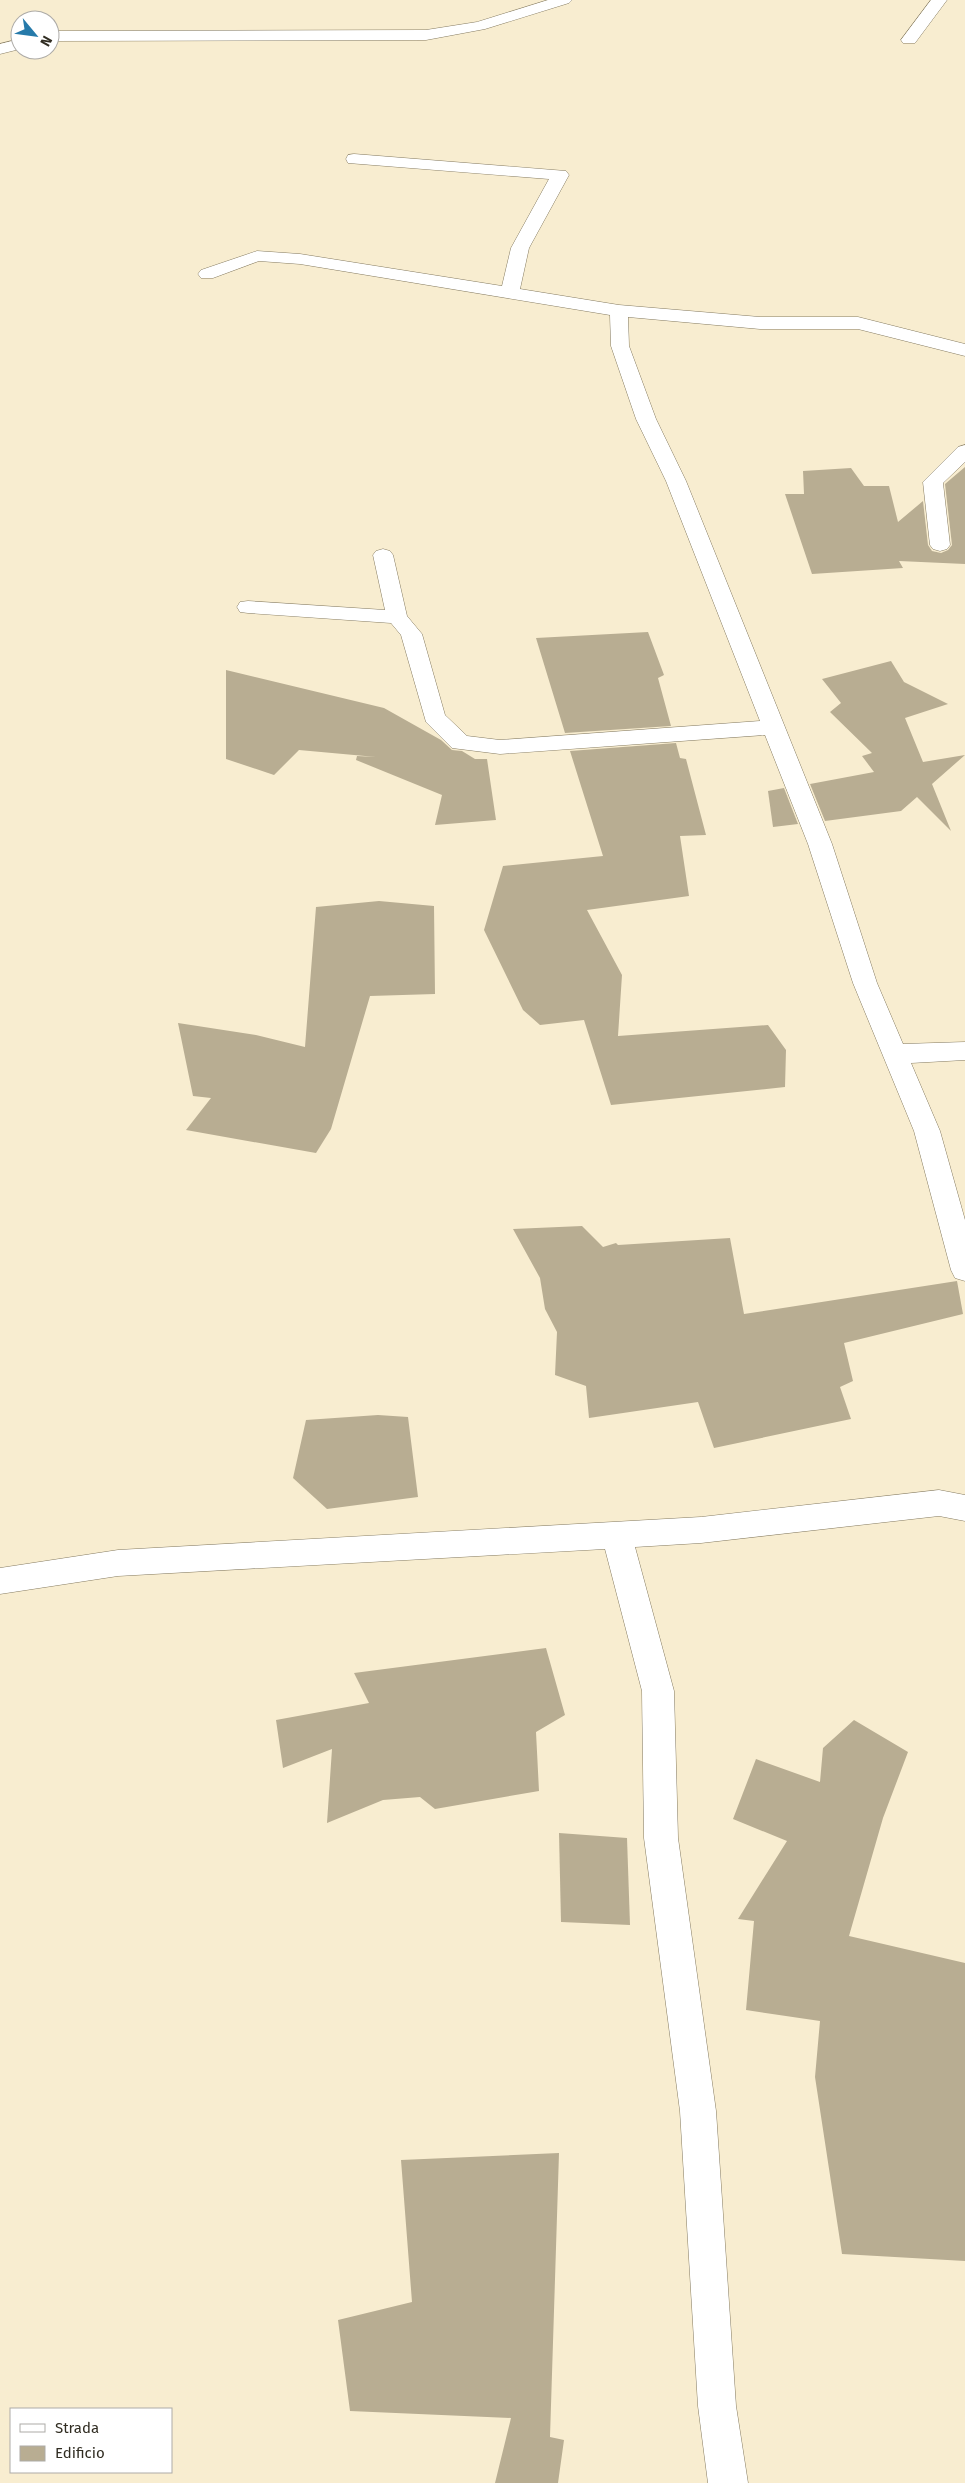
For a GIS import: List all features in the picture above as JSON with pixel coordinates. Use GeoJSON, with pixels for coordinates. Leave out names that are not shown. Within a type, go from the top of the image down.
{"type":"FeatureCollection","features":[{"type":"Feature","properties":{"kind":"street"},"geometry":{"type":"LineString","coordinates":[[60,36],[426,35],[479,26],[564,0]]}},
{"type":"Feature","properties":{"kind":"street"},"geometry":{"type":"LineString","coordinates":[[909,40],[939,0]]}},
{"type":"Feature","properties":{"kind":"street"},"geometry":{"type":"LineString","coordinates":[[354,160],[560,175],[520,248],[510,292]]}},
{"type":"Feature","properties":{"kind":"street"},"geometry":{"type":"LineString","coordinates":[[207,274],[257,256],[348,266],[619,311],[760,323],[858,323],[921,337],[965,350]]}},
{"type":"Feature","properties":{"kind":"street"},"geometry":{"type":"LineString","coordinates":[[619,311],[620,346],[646,419],[676,480],[774,727],[820,844],[865,983],[927,1131],[965,1270]]}},
{"type":"Feature","properties":{"kind":"street"},"geometry":{"type":"LineString","coordinates":[[940,545],[933,482],[965,451]]}},
{"type":"Feature","properties":{"kind":"street"},"geometry":{"type":"LineString","coordinates":[[383,555],[397,617],[411,634],[434,717],[460,742],[500,747],[774,727]]}},
{"type":"Feature","properties":{"kind":"street"},"geometry":{"type":"LineString","coordinates":[[248,607],[397,617]]}},
{"type":"Feature","properties":{"kind":"street"},"geometry":{"type":"LineString","coordinates":[[895,1054],[965,1051]]}},
{"type":"Feature","properties":{"kind":"street"},"geometry":{"type":"LineString","coordinates":[[0,1582],[118,1563],[701,1530],[939,1503],[965,1508]]}},
{"type":"Feature","properties":{"kind":"street"},"geometry":{"type":"LineString","coordinates":[[617,1535],[658,1691],[661,1838],[698,2111],[717,2406],[728,2483]]}},
{"type":"Feature","properties":{"kind":"building"},"geometry":{"type":"Polygon","coordinates":[[[965,467],[965,564],[899,561],[903,568],[812,574],[785,494],[804,494],[803,471],[851,468],[864,486],[889,486],[898,522],[923,501],[928,545],[932,551],[941,553],[948,550],[952,545],[945,484],[965,467]]]}},
{"type":"Feature","properties":{"kind":"building"},"geometry":{"type":"Polygon","coordinates":[[[648,632],[664,675],[658,678],[671,726],[565,733],[536,638],[648,632]]]}},
{"type":"Feature","properties":{"kind":"building"},"geometry":{"type":"Polygon","coordinates":[[[891,661],[904,682],[948,704],[905,718],[923,762],[965,755],[932,784],[951,831],[917,797],[901,811],[825,821],[810,784],[874,772],[862,756],[872,753],[830,712],[841,703],[822,679],[891,661]]]}},
{"type":"Feature","properties":{"kind":"building"},"geometry":{"type":"Polygon","coordinates":[[[226,670],[384,708],[441,740],[452,750],[462,751],[475,759],[487,759],[496,820],[435,825],[442,795],[356,760],[357,756],[376,757],[299,750],[274,775],[226,759],[226,670]]]}},
{"type":"Feature","properties":{"kind":"building"},"geometry":{"type":"Polygon","coordinates":[[[676,743],[680,758],[686,759],[706,835],[680,836],[689,896],[587,910],[622,975],[618,1036],[768,1025],[786,1050],[785,1087],[611,1105],[584,1020],[540,1025],[523,1010],[484,930],[503,866],[603,856],[570,751],[676,743]]]}},
{"type":"Feature","properties":{"kind":"building"},"geometry":{"type":"Polygon","coordinates":[[[784,788],[798,824],[773,827],[768,791],[784,788]]]}},
{"type":"Feature","properties":{"kind":"building"},"geometry":{"type":"Polygon","coordinates":[[[379,901],[434,906],[435,994],[370,996],[331,1129],[316,1153],[186,1130],[211,1098],[193,1096],[178,1023],[256,1035],[305,1047],[316,907],[379,901]]]}},
{"type":"Feature","properties":{"kind":"building"},"geometry":{"type":"Polygon","coordinates":[[[582,1226],[603,1247],[616,1243],[618,1245],[730,1238],[744,1314],[957,1281],[963,1314],[844,1343],[853,1381],[840,1387],[851,1419],[714,1448],[698,1402],[589,1418],[586,1386],[555,1375],[557,1332],[545,1309],[540,1278],[513,1229],[582,1226]]]}},
{"type":"Feature","properties":{"kind":"building"},"geometry":{"type":"Polygon","coordinates":[[[378,1415],[408,1417],[418,1497],[327,1509],[293,1478],[306,1420],[378,1415]]]}},
{"type":"Feature","properties":{"kind":"building"},"geometry":{"type":"Polygon","coordinates":[[[546,1648],[565,1715],[536,1732],[539,1791],[435,1809],[420,1797],[383,1800],[327,1823],[332,1749],[283,1768],[276,1720],[369,1703],[354,1673],[546,1648]]]}},
{"type":"Feature","properties":{"kind":"building"},"geometry":{"type":"Polygon","coordinates":[[[854,1720],[908,1752],[883,1818],[849,1936],[965,1963],[965,2261],[842,2254],[815,2077],[820,2021],[746,2010],[754,1921],[738,1919],[787,1841],[733,1819],[756,1759],[820,1782],[823,1748],[854,1720]]]}},
{"type":"Feature","properties":{"kind":"building"},"geometry":{"type":"Polygon","coordinates":[[[559,1833],[627,1838],[630,1925],[561,1922],[559,1833]]]}},
{"type":"Feature","properties":{"kind":"building"},"geometry":{"type":"Polygon","coordinates":[[[559,2153],[550,2437],[564,2440],[558,2483],[495,2483],[511,2418],[350,2411],[338,2320],[412,2302],[401,2160],[559,2153]]]}}]}
